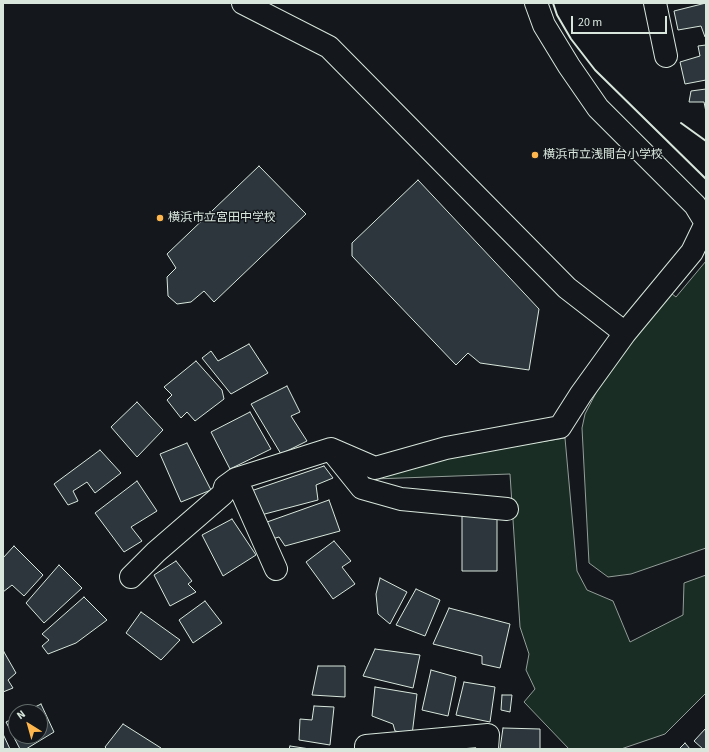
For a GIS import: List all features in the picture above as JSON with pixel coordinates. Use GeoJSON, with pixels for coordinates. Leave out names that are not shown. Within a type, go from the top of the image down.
{"type":"FeatureCollection","features":[{"type":"Feature","properties":{"kind":"street"},"geometry":{"type":"LineString","coordinates":[[243,3],[329,47],[567,288],[625,333]]}},
{"type":"Feature","properties":{"kind":"street"},"geometry":{"type":"LineString","coordinates":[[131,577],[156,552],[224,494],[226,487],[236,479],[332,449],[375,468],[446,448],[560,427],[581,394],[625,333],[692,252],[706,223],[695,205],[598,108],[569,66],[544,25],[536,3]]}},
{"type":"Feature","properties":{"kind":"street"},"geometry":{"type":"LineString","coordinates":[[655,3],[666,56]]}},
{"type":"Feature","properties":{"kind":"street"},"geometry":{"type":"LineString","coordinates":[[332,449],[362,488],[401,499],[507,509]]}},
{"type":"Feature","properties":{"kind":"street"},"geometry":{"type":"LineString","coordinates":[[236,479],[276,569]]}},
{"type":"Feature","properties":{"kind":"street"},"geometry":{"type":"LineString","coordinates":[[366,749],[366,746],[488,735],[487,749]]}},
{"type":"Feature","properties":{"kind":"green space"},"geometry":{"type":"Polygon","coordinates":[[[706,261],[706,548],[631,574],[608,577],[589,563],[582,428],[585,414],[610,366],[667,290],[676,297],[706,261]]]}},
{"type":"Feature","properties":{"kind":"green space"},"geometry":{"type":"Polygon","coordinates":[[[565,438],[577,571],[587,590],[613,601],[630,642],[683,615],[684,583],[706,575],[706,693],[665,734],[621,749],[569,749],[524,702],[535,689],[526,670],[529,654],[520,627],[510,474],[374,479],[432,459],[565,438]]]}},
{"type":"Feature","properties":{"kind":"building"},"geometry":{"type":"Polygon","coordinates":[[[706,3],[706,37],[701,26],[678,30],[674,11],[706,3]]]}},
{"type":"Feature","properties":{"kind":"building"},"geometry":{"type":"Polygon","coordinates":[[[706,45],[706,80],[685,84],[680,62],[700,56],[698,46],[706,45]]]}},
{"type":"Feature","properties":{"kind":"building"},"geometry":{"type":"Polygon","coordinates":[[[706,89],[706,112],[704,102],[689,102],[691,91],[706,89]]]}},
{"type":"Feature","properties":{"kind":"building"},"geometry":{"type":"Polygon","coordinates":[[[259,166],[306,214],[214,302],[204,291],[191,302],[177,304],[168,296],[167,277],[176,268],[167,254],[259,166]]]}},
{"type":"Feature","properties":{"kind":"building"},"geometry":{"type":"Polygon","coordinates":[[[418,180],[539,309],[529,370],[480,363],[468,353],[456,365],[352,256],[352,243],[418,180]]]}},
{"type":"Feature","properties":{"kind":"building"},"geometry":{"type":"Polygon","coordinates":[[[249,344],[268,373],[231,394],[202,358],[211,351],[218,361],[249,344]]]}},
{"type":"Feature","properties":{"kind":"building"},"geometry":{"type":"Polygon","coordinates":[[[196,361],[222,390],[224,399],[195,421],[187,412],[181,418],[167,400],[172,395],[164,387],[196,361]]]}},
{"type":"Feature","properties":{"kind":"building"},"geometry":{"type":"Polygon","coordinates":[[[287,386],[300,412],[291,416],[307,441],[281,454],[251,404],[287,386]]]}},
{"type":"Feature","properties":{"kind":"building"},"geometry":{"type":"Polygon","coordinates":[[[137,402],[163,430],[137,457],[111,427],[137,402]]]}},
{"type":"Feature","properties":{"kind":"building"},"geometry":{"type":"Polygon","coordinates":[[[250,412],[271,449],[230,469],[211,432],[250,412]]]}},
{"type":"Feature","properties":{"kind":"building"},"geometry":{"type":"Polygon","coordinates":[[[187,443],[211,490],[181,502],[160,454],[187,443]]]}},
{"type":"Feature","properties":{"kind":"building"},"geometry":{"type":"Polygon","coordinates":[[[100,450],[121,473],[95,493],[87,482],[73,491],[78,501],[68,505],[54,484],[100,450]]]}},
{"type":"Feature","properties":{"kind":"building"},"geometry":{"type":"Polygon","coordinates":[[[324,466],[333,478],[316,485],[318,500],[261,515],[251,491],[324,466]]]}},
{"type":"Feature","properties":{"kind":"building"},"geometry":{"type":"Polygon","coordinates":[[[137,481],[157,511],[131,527],[142,541],[124,552],[95,513],[137,481]]]}},
{"type":"Feature","properties":{"kind":"building"},"geometry":{"type":"Polygon","coordinates":[[[329,500],[340,531],[285,546],[279,537],[272,539],[267,522],[329,500]]]}},
{"type":"Feature","properties":{"kind":"building"},"geometry":{"type":"Polygon","coordinates":[[[462,514],[497,515],[497,571],[462,571],[462,514]]]}},
{"type":"Feature","properties":{"kind":"building"},"geometry":{"type":"Polygon","coordinates":[[[232,519],[256,555],[223,576],[202,535],[232,519]]]}},
{"type":"Feature","properties":{"kind":"building"},"geometry":{"type":"Polygon","coordinates":[[[334,541],[351,561],[342,567],[355,584],[333,599],[306,562],[334,541]]]}},
{"type":"Feature","properties":{"kind":"building"},"geometry":{"type":"Polygon","coordinates":[[[14,546],[43,575],[24,596],[12,585],[3,592],[3,558],[14,546]]]}},
{"type":"Feature","properties":{"kind":"building"},"geometry":{"type":"Polygon","coordinates":[[[176,561],[192,581],[188,584],[196,592],[170,606],[154,575],[176,561]]]}},
{"type":"Feature","properties":{"kind":"building"},"geometry":{"type":"Polygon","coordinates":[[[59,565],[82,588],[44,623],[26,603],[59,565]]]}},
{"type":"Feature","properties":{"kind":"building"},"geometry":{"type":"Polygon","coordinates":[[[380,578],[407,592],[390,624],[378,614],[376,594],[380,578]]]}},
{"type":"Feature","properties":{"kind":"building"},"geometry":{"type":"Polygon","coordinates":[[[416,589],[440,600],[425,636],[396,625],[416,589]]]}},
{"type":"Feature","properties":{"kind":"building"},"geometry":{"type":"Polygon","coordinates":[[[84,597],[107,620],[76,643],[48,654],[42,646],[49,640],[42,634],[84,597]]]}},
{"type":"Feature","properties":{"kind":"building"},"geometry":{"type":"Polygon","coordinates":[[[205,601],[222,623],[193,643],[179,620],[205,601]]]}},
{"type":"Feature","properties":{"kind":"building"},"geometry":{"type":"Polygon","coordinates":[[[449,608],[510,624],[500,668],[482,664],[482,656],[433,644],[449,608]]]}},
{"type":"Feature","properties":{"kind":"building"},"geometry":{"type":"Polygon","coordinates":[[[141,612],[180,640],[161,660],[126,633],[141,612]]]}},
{"type":"Feature","properties":{"kind":"building"},"geometry":{"type":"Polygon","coordinates":[[[375,649],[420,655],[413,688],[363,676],[375,649]]]}},
{"type":"Feature","properties":{"kind":"building"},"geometry":{"type":"Polygon","coordinates":[[[4,652],[16,673],[8,680],[13,688],[3,692],[3,653],[4,652]]]}},
{"type":"Feature","properties":{"kind":"building"},"geometry":{"type":"Polygon","coordinates":[[[318,666],[345,666],[345,697],[312,695],[318,666]]]}},
{"type":"Feature","properties":{"kind":"building"},"geometry":{"type":"Polygon","coordinates":[[[431,670],[456,677],[448,716],[422,710],[431,670]]]}},
{"type":"Feature","properties":{"kind":"building"},"geometry":{"type":"Polygon","coordinates":[[[464,682],[495,687],[490,722],[456,715],[464,682]]]}},
{"type":"Feature","properties":{"kind":"building"},"geometry":{"type":"Polygon","coordinates":[[[375,687],[417,694],[412,735],[395,731],[393,724],[372,716],[375,687]]]}},
{"type":"Feature","properties":{"kind":"building"},"geometry":{"type":"Polygon","coordinates":[[[502,695],[512,695],[510,712],[501,710],[502,695]]]}},
{"type":"Feature","properties":{"kind":"building"},"geometry":{"type":"Polygon","coordinates":[[[314,706],[334,707],[330,745],[299,740],[300,719],[312,720],[314,706]]]}},
{"type":"Feature","properties":{"kind":"building"},"geometry":{"type":"Polygon","coordinates":[[[48,719],[54,732],[48,736],[48,719]]]}},
{"type":"Feature","properties":{"kind":"building"},"geometry":{"type":"Polygon","coordinates":[[[123,724],[161,748],[107,749],[105,747],[123,724]]]}},
{"type":"Feature","properties":{"kind":"building"},"geometry":{"type":"Polygon","coordinates":[[[503,728],[540,729],[540,749],[500,749],[503,728]]]}},
{"type":"Feature","properties":{"kind":"building"},"geometry":{"type":"Polygon","coordinates":[[[706,728],[706,749],[703,749],[694,741],[706,728]]]}},
{"type":"Feature","properties":{"kind":"building"},"geometry":{"type":"Polygon","coordinates":[[[3,734],[10,749],[3,749],[3,734]]]}},
{"type":"Feature","properties":{"kind":"building"},"geometry":{"type":"Polygon","coordinates":[[[685,743],[690,749],[679,749],[685,743]]]}},
{"type":"Feature","properties":{"kind":"building"},"geometry":{"type":"Polygon","coordinates":[[[17,744],[34,744],[26,749],[20,749],[17,744]]]}},
{"type":"Feature","properties":{"kind":"building"},"geometry":{"type":"Polygon","coordinates":[[[290,746],[310,749],[289,749],[290,746]]]}},
{"type":"Feature","properties":{"kind":"wall"},"geometry":{"type":"LineString","coordinates":[[553,3],[557,15],[571,39],[595,70],[706,179]]}},
{"type":"Feature","properties":{"kind":"wall"},"geometry":{"type":"LineString","coordinates":[[681,123],[706,141]]}},
{"type":"Feature","properties":{"kind":"place","name":"横浜市立浅間台小学校"},"geometry":{"type":"Point","coordinates":[535,155]}},
{"type":"Feature","properties":{"kind":"place","name":"横浜市立宮田中学校"},"geometry":{"type":"Point","coordinates":[160,218]}}]}
